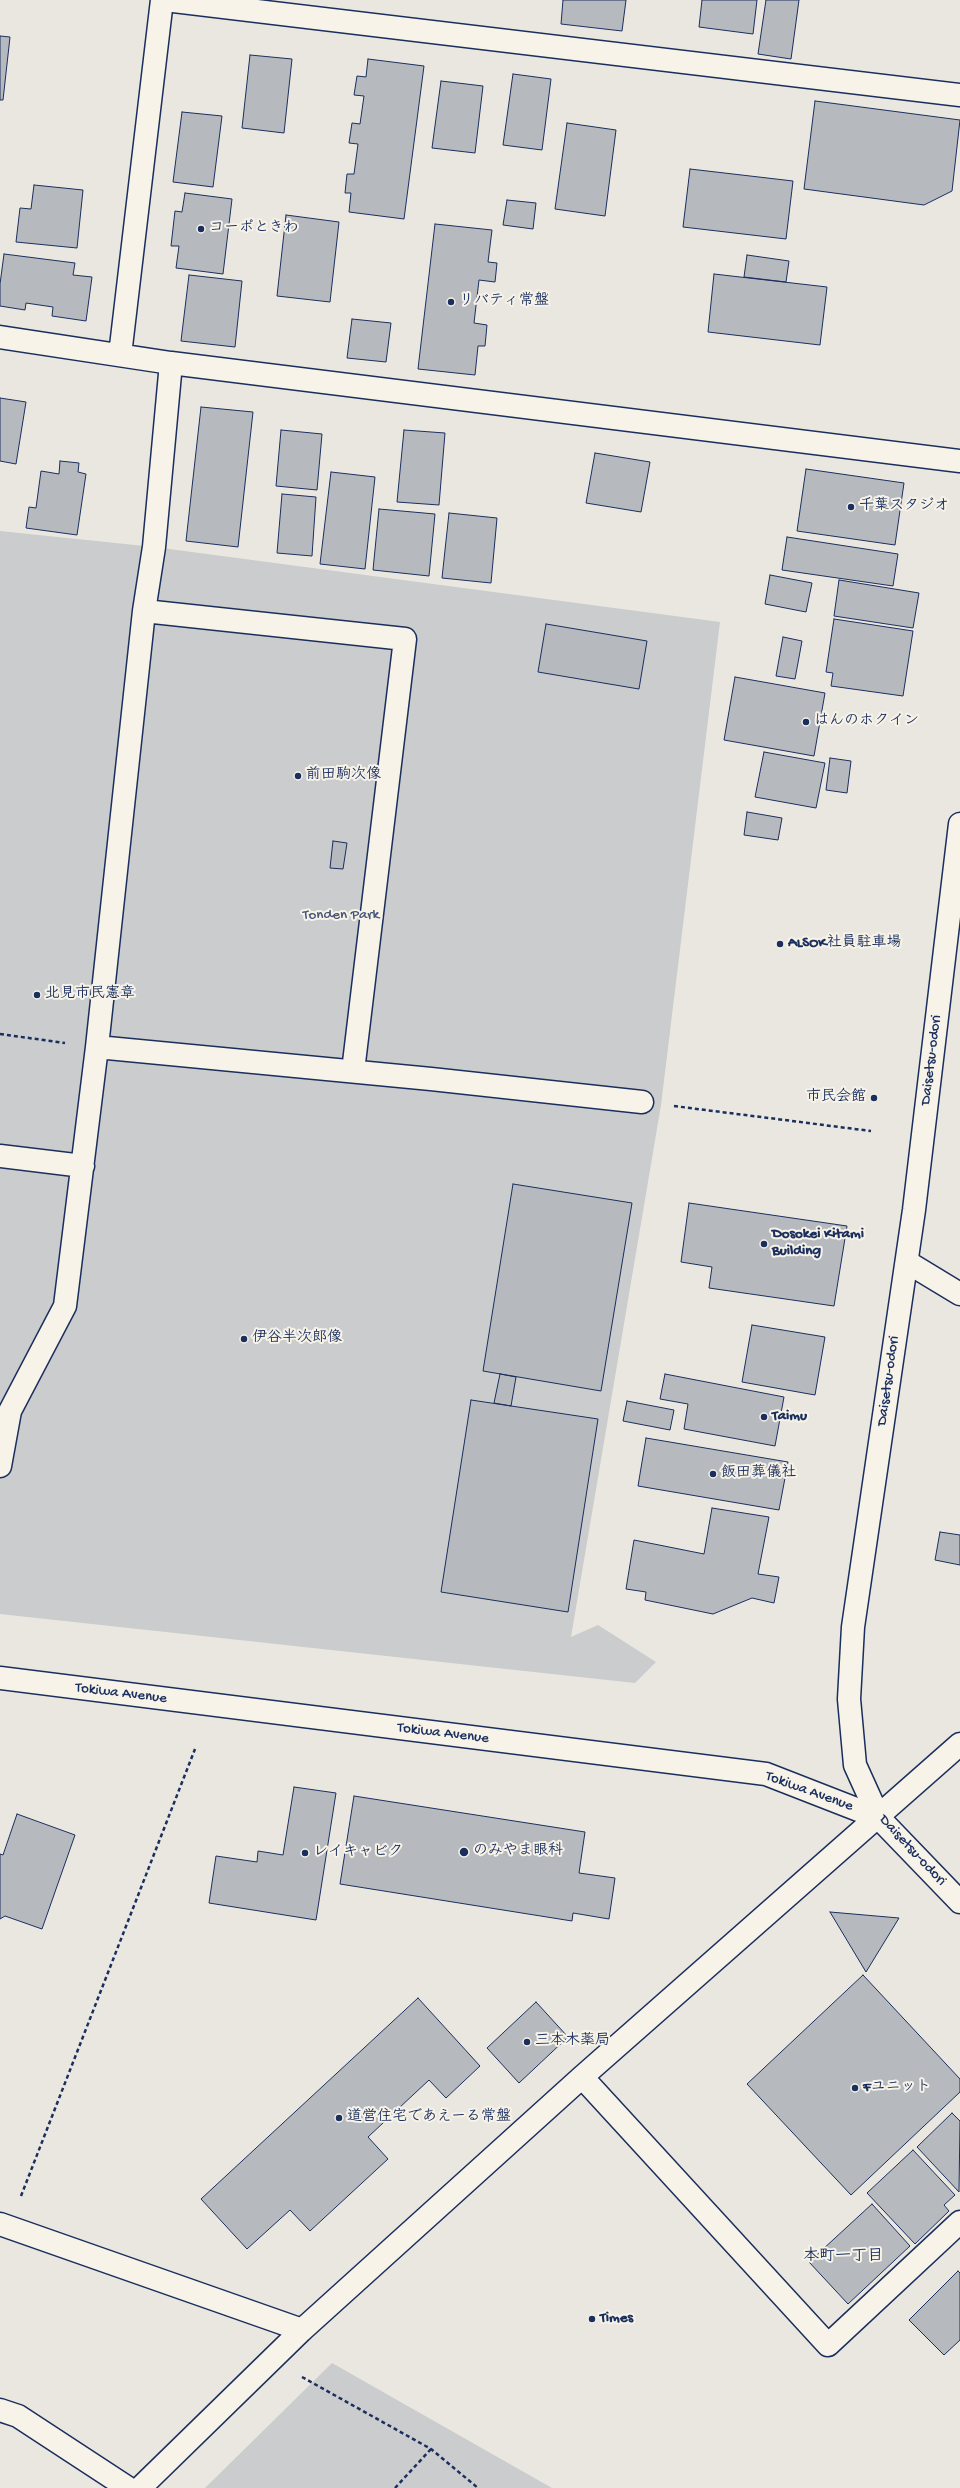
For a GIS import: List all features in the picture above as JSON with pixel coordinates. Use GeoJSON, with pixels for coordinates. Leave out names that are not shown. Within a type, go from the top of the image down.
{"type":"FeatureCollection","features":[{"type":"Feature","properties":{"kind":"main road"},"geometry":{"type":"LineString","coordinates":[[120,355],[162,0]]}},
{"type":"Feature","properties":{"kind":"main road"},"geometry":{"type":"LineString","coordinates":[[165,0],[960,95]]}},
{"type":"Feature","properties":{"kind":"main road"},"geometry":{"type":"LineString","coordinates":[[0,337],[171,363],[960,461]]}},
{"type":"Feature","properties":{"kind":"main road"},"geometry":{"type":"LineString","coordinates":[[0,1466],[10,1411],[65,1306],[97,1047],[144,611],[154,547],[171,363]]}},
{"type":"Feature","properties":{"kind":"main road"},"geometry":{"type":"LineString","coordinates":[[144,611],[405,639],[352,1071]]}},
{"type":"Feature","properties":{"kind":"main road","name":"Daisetsu-odori"},"geometry":{"type":"LineString","coordinates":[[960,824],[907,1262],[853,1627],[850,1684],[855,1765],[879,1818],[960,1902]]}},
{"type":"Feature","properties":{"kind":"main road"},"geometry":{"type":"LineString","coordinates":[[97,1047],[352,1071],[642,1102]]}},
{"type":"Feature","properties":{"kind":"main road"},"geometry":{"type":"LineString","coordinates":[[0,1156],[83,1166]]}},
{"type":"Feature","properties":{"kind":"main road"},"geometry":{"type":"LineString","coordinates":[[907,1262],[960,1294]]}},
{"type":"Feature","properties":{"kind":"main road","name":"Tokiwa Avenue"},"geometry":{"type":"LineString","coordinates":[[0,1678],[766,1774],[879,1818]]}},
{"type":"Feature","properties":{"kind":"main road"},"geometry":{"type":"LineString","coordinates":[[140,2488],[302,2330],[582,2078],[810,1876],[879,1818],[960,1744]]}},
{"type":"Feature","properties":{"kind":"main road"},"geometry":{"type":"LineString","coordinates":[[582,2078],[828,2346],[960,2222]]}},
{"type":"Feature","properties":{"kind":"main road"},"geometry":{"type":"LineString","coordinates":[[4,2225],[302,2330]]}},
{"type":"Feature","properties":{"kind":"main road"},"geometry":{"type":"LineString","coordinates":[[0,2410],[18,2416],[128,2488]]}},
{"type":"Feature","properties":{"kind":"path"},"geometry":{"type":"LineString","coordinates":[[0,1034],[97,1047]]}},
{"type":"Feature","properties":{"kind":"path"},"geometry":{"type":"LineString","coordinates":[[642,1102],[871,1131]]}},
{"type":"Feature","properties":{"kind":"path"},"geometry":{"type":"LineString","coordinates":[[4,2225],[195,1749]]}},
{"type":"Feature","properties":{"kind":"path"},"geometry":{"type":"LineString","coordinates":[[272,2360],[431,2449],[478,2488]]}},
{"type":"Feature","properties":{"kind":"path"},"geometry":{"type":"LineString","coordinates":[[395,2488],[431,2449]]}},
{"type":"Feature","properties":{"kind":"green space","name":"Tonden Park"},"geometry":{"type":"Polygon","coordinates":[[[0,531],[154,547],[720,622],[661,1105],[571,1637],[598,1625],[656,1662],[635,1683],[0,1614],[0,531]]]}},
{"type":"Feature","properties":{"kind":"green space"},"geometry":{"type":"Polygon","coordinates":[[[332,2363],[552,2488],[205,2488],[332,2363]]]}},
{"type":"Feature","properties":{"kind":"building"},"geometry":{"type":"Polygon","coordinates":[[[563,0],[626,0],[622,31],[561,24],[563,0]]]}},
{"type":"Feature","properties":{"kind":"building"},"geometry":{"type":"Polygon","coordinates":[[[702,0],[757,0],[753,34],[699,27],[702,0]]]}},
{"type":"Feature","properties":{"kind":"building"},"geometry":{"type":"Polygon","coordinates":[[[766,0],[799,0],[791,59],[758,54],[766,0]]]}},
{"type":"Feature","properties":{"kind":"building"},"geometry":{"type":"Polygon","coordinates":[[[0,36],[10,37],[3,100],[0,100],[0,36]]]}},
{"type":"Feature","properties":{"kind":"building"},"geometry":{"type":"Polygon","coordinates":[[[250,55],[292,59],[284,133],[242,128],[250,55]]]}},
{"type":"Feature","properties":{"kind":"building"},"geometry":{"type":"Polygon","coordinates":[[[368,59],[424,66],[404,219],[349,212],[351,193],[345,193],[347,174],[354,174],[358,144],[349,143],[352,123],[360,124],[364,96],[354,95],[357,76],[366,77],[368,59]]]}},
{"type":"Feature","properties":{"kind":"building"},"geometry":{"type":"Polygon","coordinates":[[[513,74],[551,79],[542,150],[503,145],[513,74]]]}},
{"type":"Feature","properties":{"kind":"building"},"geometry":{"type":"Polygon","coordinates":[[[441,81],[483,86],[475,153],[432,148],[441,81]]]}},
{"type":"Feature","properties":{"kind":"building"},"geometry":{"type":"Polygon","coordinates":[[[815,101],[960,120],[952,191],[924,205],[804,189],[815,101]]]}},
{"type":"Feature","properties":{"kind":"building"},"geometry":{"type":"Polygon","coordinates":[[[182,112],[222,116],[213,187],[173,182],[182,112]]]}},
{"type":"Feature","properties":{"kind":"building"},"geometry":{"type":"Polygon","coordinates":[[[567,123],[616,130],[605,216],[555,209],[567,123]]]}},
{"type":"Feature","properties":{"kind":"building"},"geometry":{"type":"Polygon","coordinates":[[[690,169],[793,181],[786,239],[683,227],[690,169]]]}},
{"type":"Feature","properties":{"kind":"building"},"geometry":{"type":"Polygon","coordinates":[[[34,185],[83,190],[77,248],[16,242],[20,208],[31,209],[34,185]]]}},
{"type":"Feature","properties":{"kind":"building","name":"コーポときわ"},"geometry":{"type":"Polygon","coordinates":[[[185,193],[232,199],[223,274],[176,268],[179,246],[171,246],[175,211],[182,212],[185,193]]]}},
{"type":"Feature","properties":{"kind":"building"},"geometry":{"type":"Polygon","coordinates":[[[507,200],[536,203],[533,229],[503,225],[507,200]]]}},
{"type":"Feature","properties":{"kind":"building"},"geometry":{"type":"Polygon","coordinates":[[[286,215],[339,222],[330,302],[277,296],[286,215]]]}},
{"type":"Feature","properties":{"kind":"building","name":"リバティ常盤"},"geometry":{"type":"Polygon","coordinates":[[[435,224],[492,230],[488,262],[497,263],[495,282],[479,280],[474,323],[487,325],[485,346],[478,346],[475,375],[418,369],[435,224]]]}},
{"type":"Feature","properties":{"kind":"building"},"geometry":{"type":"Polygon","coordinates":[[[4,254],[75,263],[73,275],[92,277],[86,321],[52,316],[53,307],[26,303],[25,310],[0,306],[0,284],[4,254]]]}},
{"type":"Feature","properties":{"kind":"building"},"geometry":{"type":"Polygon","coordinates":[[[747,255],[789,261],[786,282],[744,277],[747,255]]]}},
{"type":"Feature","properties":{"kind":"building"},"geometry":{"type":"Polygon","coordinates":[[[714,274],[827,287],[820,345],[708,332],[714,274]]]}},
{"type":"Feature","properties":{"kind":"building"},"geometry":{"type":"Polygon","coordinates":[[[189,275],[242,281],[235,347],[181,341],[189,275]]]}},
{"type":"Feature","properties":{"kind":"building"},"geometry":{"type":"Polygon","coordinates":[[[352,319],[391,323],[386,362],[347,358],[352,319]]]}},
{"type":"Feature","properties":{"kind":"building"},"geometry":{"type":"Polygon","coordinates":[[[0,398],[26,402],[16,464],[0,461],[0,398]]]}},
{"type":"Feature","properties":{"kind":"building"},"geometry":{"type":"Polygon","coordinates":[[[201,407],[253,412],[238,547],[186,541],[201,407]]]}},
{"type":"Feature","properties":{"kind":"building"},"geometry":{"type":"Polygon","coordinates":[[[281,430],[322,434],[317,490],[276,486],[281,430]]]}},
{"type":"Feature","properties":{"kind":"building"},"geometry":{"type":"Polygon","coordinates":[[[404,430],[445,433],[439,505],[397,502],[404,430]]]}},
{"type":"Feature","properties":{"kind":"building"},"geometry":{"type":"Polygon","coordinates":[[[595,453],[650,462],[641,512],[586,503],[595,453]]]}},
{"type":"Feature","properties":{"kind":"building"},"geometry":{"type":"Polygon","coordinates":[[[60,461],[79,463],[78,472],[86,474],[77,535],[26,528],[29,507],[36,508],[41,471],[59,474],[60,461]]]}},
{"type":"Feature","properties":{"kind":"building","name":"千葉スタジオ"},"geometry":{"type":"Polygon","coordinates":[[[806,469],[904,483],[895,545],[797,531],[806,469]]]}},
{"type":"Feature","properties":{"kind":"building"},"geometry":{"type":"Polygon","coordinates":[[[331,472],[375,477],[365,569],[320,564],[331,472]]]}},
{"type":"Feature","properties":{"kind":"building"},"geometry":{"type":"Polygon","coordinates":[[[282,494],[316,497],[312,556],[277,553],[282,494]]]}},
{"type":"Feature","properties":{"kind":"building"},"geometry":{"type":"Polygon","coordinates":[[[379,509],[435,514],[429,576],[373,570],[379,509]]]}},
{"type":"Feature","properties":{"kind":"building"},"geometry":{"type":"Polygon","coordinates":[[[449,513],[497,518],[491,583],[442,578],[449,513]]]}},
{"type":"Feature","properties":{"kind":"building"},"geometry":{"type":"Polygon","coordinates":[[[787,537],[898,554],[893,586],[782,570],[787,537]]]}},
{"type":"Feature","properties":{"kind":"building"},"geometry":{"type":"Polygon","coordinates":[[[770,575],[812,583],[806,612],[765,604],[770,575]]]}},
{"type":"Feature","properties":{"kind":"building"},"geometry":{"type":"Polygon","coordinates":[[[839,580],[919,593],[913,628],[834,616],[839,580]]]}},
{"type":"Feature","properties":{"kind":"building"},"geometry":{"type":"Polygon","coordinates":[[[834,619],[913,631],[903,696],[831,686],[833,673],[826,672],[834,619]]]}},
{"type":"Feature","properties":{"kind":"building"},"geometry":{"type":"Polygon","coordinates":[[[546,624],[647,641],[639,689],[538,672],[546,624]]]}},
{"type":"Feature","properties":{"kind":"building"},"geometry":{"type":"Polygon","coordinates":[[[783,637],[802,641],[795,679],[776,676],[783,637]]]}},
{"type":"Feature","properties":{"kind":"building"},"geometry":{"type":"Polygon","coordinates":[[[735,677],[825,693],[814,756],[724,740],[735,677]]]}},
{"type":"Feature","properties":{"kind":"building"},"geometry":{"type":"Polygon","coordinates":[[[764,752],[825,763],[816,808],[755,797],[764,752]]]}},
{"type":"Feature","properties":{"kind":"building"},"geometry":{"type":"Polygon","coordinates":[[[830,758],[851,761],[847,793],[826,790],[830,758]]]}},
{"type":"Feature","properties":{"kind":"building"},"geometry":{"type":"Polygon","coordinates":[[[747,812],[782,818],[778,840],[744,835],[747,812]]]}},
{"type":"Feature","properties":{"kind":"building"},"geometry":{"type":"Polygon","coordinates":[[[333,841],[347,843],[343,869],[330,868],[333,841]]]}},
{"type":"Feature","properties":{"kind":"building"},"geometry":{"type":"Polygon","coordinates":[[[513,1184],[632,1203],[601,1391],[483,1371],[513,1184]]]}},
{"type":"Feature","properties":{"kind":"building","name":"Dosokei Kitami Building"},"geometry":{"type":"Polygon","coordinates":[[[689,1203],[847,1226],[834,1306],[709,1288],[712,1267],[681,1262],[689,1203]]]}},
{"type":"Feature","properties":{"kind":"building"},"geometry":{"type":"Polygon","coordinates":[[[752,1325],[825,1337],[815,1395],[742,1382],[752,1325]]]}},
{"type":"Feature","properties":{"kind":"building"},"geometry":{"type":"Polygon","coordinates":[[[500,1374],[516,1377],[511,1406],[494,1403],[500,1374]]]}},
{"type":"Feature","properties":{"kind":"building"},"geometry":{"type":"Polygon","coordinates":[[[665,1374],[784,1397],[775,1446],[684,1429],[688,1404],[660,1399],[665,1374]]]}},
{"type":"Feature","properties":{"kind":"building"},"geometry":{"type":"Polygon","coordinates":[[[471,1400],[598,1419],[568,1612],[441,1592],[471,1400]]]}},
{"type":"Feature","properties":{"kind":"building"},"geometry":{"type":"Polygon","coordinates":[[[627,1401],[674,1410],[670,1430],[623,1421],[627,1401]]]}},
{"type":"Feature","properties":{"kind":"building","name":"飯田葬儀社"},"geometry":{"type":"Polygon","coordinates":[[[646,1438],[788,1462],[779,1510],[638,1486],[646,1438]]]}},
{"type":"Feature","properties":{"kind":"building"},"geometry":{"type":"Polygon","coordinates":[[[712,1508],[769,1517],[758,1574],[779,1577],[774,1603],[752,1598],[713,1614],[645,1600],[646,1592],[626,1589],[634,1540],[704,1554],[712,1508]]]}},
{"type":"Feature","properties":{"kind":"building"},"geometry":{"type":"Polygon","coordinates":[[[940,1532],[960,1535],[960,1565],[935,1560],[940,1532]]]}},
{"type":"Feature","properties":{"kind":"building","name":"レイキャビク"},"geometry":{"type":"Polygon","coordinates":[[[294,1787],[336,1793],[316,1920],[209,1903],[216,1856],[257,1862],[258,1851],[283,1855],[294,1787]]]}},
{"type":"Feature","properties":{"kind":"building","name":"のみやま眼科"},"geometry":{"type":"Polygon","coordinates":[[[354,1796],[585,1832],[579,1873],[615,1878],[609,1919],[573,1913],[572,1921],[340,1884],[354,1796]]]}},
{"type":"Feature","properties":{"kind":"building"},"geometry":{"type":"Polygon","coordinates":[[[17,1814],[75,1835],[42,1929],[5,1916],[0,1919],[0,1854],[3,1855],[17,1814]]]}},
{"type":"Feature","properties":{"kind":"building"},"geometry":{"type":"Polygon","coordinates":[[[830,1912],[899,1918],[866,1972],[830,1912]]]}},
{"type":"Feature","properties":{"kind":"building","name":"Fユニット"},"geometry":{"type":"Polygon","coordinates":[[[863,1975],[960,2079],[960,2092],[851,2195],[747,2084],[863,1975]]]}},
{"type":"Feature","properties":{"kind":"building","name":"道営住宅であえーる常盤"},"geometry":{"type":"Polygon","coordinates":[[[418,1998],[480,2066],[446,2098],[429,2080],[368,2137],[388,2159],[310,2231],[290,2210],[247,2249],[201,2199],[418,1998]]]}},
{"type":"Feature","properties":{"kind":"building","name":"三本木薬局"},"geometry":{"type":"Polygon","coordinates":[[[536,2002],[568,2037],[519,2083],[487,2048],[536,2002]]]}},
{"type":"Feature","properties":{"kind":"building"},"geometry":{"type":"Polygon","coordinates":[[[952,2113],[960,2121],[959,2192],[917,2147],[952,2113]]]}},
{"type":"Feature","properties":{"kind":"building"},"geometry":{"type":"Polygon","coordinates":[[[913,2150],[955,2195],[944,2205],[949,2211],[915,2244],[867,2193],[913,2150]]]}},
{"type":"Feature","properties":{"kind":"building"},"geometry":{"type":"Polygon","coordinates":[[[872,2204],[910,2246],[848,2304],[809,2262],[872,2204]]]}},
{"type":"Feature","properties":{"kind":"building"},"geometry":{"type":"Polygon","coordinates":[[[958,2271],[960,2273],[960,2340],[944,2355],[909,2320],[958,2271]]]}},
{"type":"Feature","properties":{"kind":"place","name":"コーポときわ"},"geometry":{"type":"Point","coordinates":[201,229]}},
{"type":"Feature","properties":{"kind":"place","name":"リバティ常盤"},"geometry":{"type":"Point","coordinates":[451,302]}},
{"type":"Feature","properties":{"kind":"place","name":"千葉スタジオ"},"geometry":{"type":"Point","coordinates":[851,507]}},
{"type":"Feature","properties":{"kind":"place","name":"はんのホクイン"},"geometry":{"type":"Point","coordinates":[806,722]}},
{"type":"Feature","properties":{"kind":"place","name":"前田駒次像"},"geometry":{"type":"Point","coordinates":[298,776]}},
{"type":"Feature","properties":{"kind":"place","name":"ALSOK社員駐車場"},"geometry":{"type":"Point","coordinates":[780,944]}},
{"type":"Feature","properties":{"kind":"place","name":"北見市民憲章"},"geometry":{"type":"Point","coordinates":[37,995]}},
{"type":"Feature","properties":{"kind":"place","name":"市民会館"},"geometry":{"type":"Point","coordinates":[874,1098]}},
{"type":"Feature","properties":{"kind":"place","name":"Dosokei Kitami Building"},"geometry":{"type":"Point","coordinates":[764,1244]}},
{"type":"Feature","properties":{"kind":"place","name":"伊谷半次郎像"},"geometry":{"type":"Point","coordinates":[244,1339]}},
{"type":"Feature","properties":{"kind":"place","name":"Taimu"},"geometry":{"type":"Point","coordinates":[764,1417]}},
{"type":"Feature","properties":{"kind":"place","name":"飯田葬儀社"},"geometry":{"type":"Point","coordinates":[713,1474]}},
{"type":"Feature","properties":{"kind":"place","name":"のみやま眼科"},"geometry":{"type":"Point","coordinates":[464,1852]}},
{"type":"Feature","properties":{"kind":"place","name":"レイキャビク"},"geometry":{"type":"Point","coordinates":[305,1853]}},
{"type":"Feature","properties":{"kind":"place","name":"三本木薬局"},"geometry":{"type":"Point","coordinates":[527,2042]}},
{"type":"Feature","properties":{"kind":"place","name":"Fユニット"},"geometry":{"type":"Point","coordinates":[855,2088]}},
{"type":"Feature","properties":{"kind":"place","name":"道営住宅であえーる常盤"},"geometry":{"type":"Point","coordinates":[339,2118]}},
{"type":"Feature","properties":{"kind":"place","name":"Times"},"geometry":{"type":"Point","coordinates":[592,2319]}},
{"type":"Feature","properties":{"kind":"district","name":"本町一丁目"},"geometry":{"type":"Point","coordinates":[843,2258]}}]}
